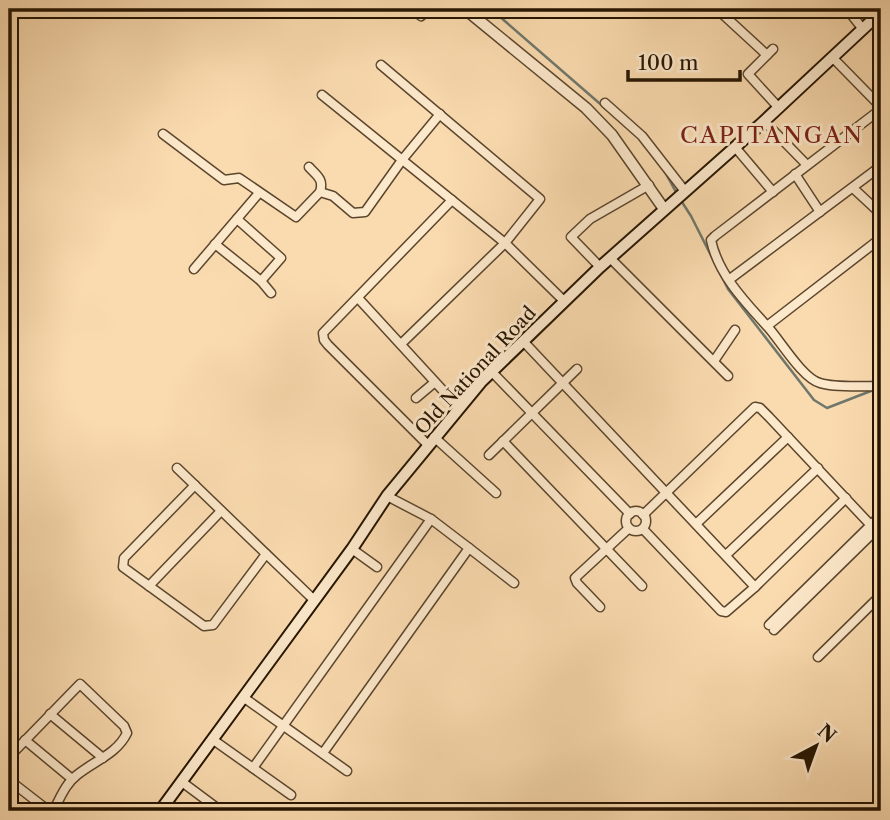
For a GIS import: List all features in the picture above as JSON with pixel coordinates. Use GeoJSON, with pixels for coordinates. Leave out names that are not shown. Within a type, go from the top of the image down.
{"type":"FeatureCollection","features":[{"type":"Feature","properties":{"kind":"main road","name":"Old National Road"},"geometry":{"type":"LineString","coordinates":[[160,811],[352,550],[387,496],[459,408],[523,341],[600,267],[679,194],[779,108],[881,12]]}},
{"type":"Feature","properties":{"kind":"street"},"geometry":{"type":"LineString","coordinates":[[412,9],[421,16],[429,9]]}},
{"type":"Feature","properties":{"kind":"street"},"geometry":{"type":"LineString","coordinates":[[464,9],[586,108],[612,135],[664,209]]}},
{"type":"Feature","properties":{"kind":"street"},"geometry":{"type":"LineString","coordinates":[[717,9],[766,55]]}},
{"type":"Feature","properties":{"kind":"street"},"geometry":{"type":"LineString","coordinates":[[847,9],[863,28]]}},
{"type":"Feature","properties":{"kind":"street"},"geometry":{"type":"LineString","coordinates":[[774,49],[748,74],[779,108]]}},
{"type":"Feature","properties":{"kind":"street"},"geometry":{"type":"LineString","coordinates":[[832,57],[881,108],[711,240],[714,251],[741,297],[800,368],[816,381],[825,384],[881,386]]}},
{"type":"Feature","properties":{"kind":"street"},"geometry":{"type":"LineString","coordinates":[[381,65],[539,198],[505,243],[401,344]]}},
{"type":"Feature","properties":{"kind":"street"},"geometry":{"type":"LineString","coordinates":[[322,95],[505,243],[564,301]]}},
{"type":"Feature","properties":{"kind":"street"},"geometry":{"type":"LineString","coordinates":[[605,103],[642,136],[679,194]]}},
{"type":"Feature","properties":{"kind":"street"},"geometry":{"type":"LineString","coordinates":[[320,192],[333,197],[352,213],[365,212],[402,160],[440,114]]}},
{"type":"Feature","properties":{"kind":"street"},"geometry":{"type":"LineString","coordinates":[[764,121],[807,165]]}},
{"type":"Feature","properties":{"kind":"street"},"geometry":{"type":"LineString","coordinates":[[163,134],[224,180],[239,178],[296,217],[320,192],[323,184],[309,167]]}},
{"type":"Feature","properties":{"kind":"street"},"geometry":{"type":"LineString","coordinates":[[735,147],[773,192]]}},
{"type":"Feature","properties":{"kind":"street"},"geometry":{"type":"LineString","coordinates":[[730,279],[881,166]]}},
{"type":"Feature","properties":{"kind":"street"},"geometry":{"type":"LineString","coordinates":[[795,174],[820,212]]}},
{"type":"Feature","properties":{"kind":"street"},"geometry":{"type":"LineString","coordinates":[[600,267],[571,237],[590,219],[649,185]]}},
{"type":"Feature","properties":{"kind":"street"},"geometry":{"type":"LineString","coordinates":[[853,188],[881,214]]}},
{"type":"Feature","properties":{"kind":"street"},"geometry":{"type":"LineString","coordinates":[[194,269],[259,193]]}},
{"type":"Feature","properties":{"kind":"street"},"geometry":{"type":"LineString","coordinates":[[452,200],[323,333],[324,340],[431,441],[496,493]]}},
{"type":"Feature","properties":{"kind":"street"},"geometry":{"type":"LineString","coordinates":[[237,219],[281,258],[261,281]]}},
{"type":"Feature","properties":{"kind":"street"},"geometry":{"type":"LineString","coordinates":[[767,326],[881,238]]}},
{"type":"Feature","properties":{"kind":"street"},"geometry":{"type":"LineString","coordinates":[[215,244],[261,281],[271,293]]}},
{"type":"Feature","properties":{"kind":"street"},"geometry":{"type":"LineString","coordinates":[[610,258],[728,376]]}},
{"type":"Feature","properties":{"kind":"street"},"geometry":{"type":"LineString","coordinates":[[358,298],[459,408]]}},
{"type":"Feature","properties":{"kind":"street"},"geometry":{"type":"LineString","coordinates":[[714,361],[735,330]]}},
{"type":"Feature","properties":{"kind":"street"},"geometry":{"type":"LineString","coordinates":[[523,341],[755,587]]}},
{"type":"Feature","properties":{"kind":"street"},"geometry":{"type":"LineString","coordinates":[[489,455],[577,369]]}},
{"type":"Feature","properties":{"kind":"street"},"geometry":{"type":"LineString","coordinates":[[492,372],[630,514]]}},
{"type":"Feature","properties":{"kind":"street"},"geometry":{"type":"LineString","coordinates":[[416,398],[435,382]]}},
{"type":"Feature","properties":{"kind":"street"},"geometry":{"type":"LineString","coordinates":[[643,515],[755,407],[761,408],[877,529]]}},
{"type":"Feature","properties":{"kind":"street"},"geometry":{"type":"LineString","coordinates":[[697,523],[788,437]]}},
{"type":"Feature","properties":{"kind":"street"},"geometry":{"type":"LineString","coordinates":[[503,441],[642,586]]}},
{"type":"Feature","properties":{"kind":"street"},"geometry":{"type":"LineString","coordinates":[[177,468],[314,600]]}},
{"type":"Feature","properties":{"kind":"street"},"geometry":{"type":"LineString","coordinates":[[726,555],[818,468]]}},
{"type":"Feature","properties":{"kind":"street"},"geometry":{"type":"LineString","coordinates":[[195,485],[124,558],[123,567],[204,626],[213,625],[266,554]]}},
{"type":"Feature","properties":{"kind":"street"},"geometry":{"type":"LineString","coordinates":[[387,496],[430,519],[514,583]]}},
{"type":"Feature","properties":{"kind":"street"},"geometry":{"type":"LineString","coordinates":[[643,529],[721,611],[730,610],[846,498]]}},
{"type":"Feature","properties":{"kind":"street"},"geometry":{"type":"LineString","coordinates":[[149,586],[221,511]]}},
{"type":"Feature","properties":{"kind":"street"},"geometry":{"type":"LineString","coordinates":[[635,512],[643,515],[646,520],[643,529],[634,531],[629,528],[626,522],[630,514],[635,512]]}},
{"type":"Feature","properties":{"kind":"street"},"geometry":{"type":"LineString","coordinates":[[771,628],[877,529],[881,515]]}},
{"type":"Feature","properties":{"kind":"street"},"geometry":{"type":"LineString","coordinates":[[253,768],[430,519]]}},
{"type":"Feature","properties":{"kind":"street"},"geometry":{"type":"LineString","coordinates":[[600,607],[575,578],[629,528]]}},
{"type":"Feature","properties":{"kind":"street"},"geometry":{"type":"LineString","coordinates":[[323,753],[469,548]]}},
{"type":"Feature","properties":{"kind":"street"},"geometry":{"type":"LineString","coordinates":[[352,550],[377,568]]}},
{"type":"Feature","properties":{"kind":"street"},"geometry":{"type":"LineString","coordinates":[[818,657],[881,596]]}},
{"type":"Feature","properties":{"kind":"street"},"geometry":{"type":"LineString","coordinates":[[9,757],[80,684],[124,726],[127,733],[123,743],[72,779],[51,811],[9,780]]}},
{"type":"Feature","properties":{"kind":"street"},"geometry":{"type":"LineString","coordinates":[[243,697],[347,771]]}},
{"type":"Feature","properties":{"kind":"street"},"geometry":{"type":"LineString","coordinates":[[50,715],[103,758]]}},
{"type":"Feature","properties":{"kind":"street"},"geometry":{"type":"LineString","coordinates":[[212,739],[291,795]]}},
{"type":"Feature","properties":{"kind":"street"},"geometry":{"type":"LineString","coordinates":[[25,740],[72,779]]}},
{"type":"Feature","properties":{"kind":"street"},"geometry":{"type":"LineString","coordinates":[[182,782],[221,811]]}},
{"type":"Feature","properties":{"kind":"waterway"},"geometry":{"type":"LineString","coordinates":[[491,9],[606,109]]}},
{"type":"Feature","properties":{"kind":"waterway"},"geometry":{"type":"LineString","coordinates":[[665,172],[677,194]]}},
{"type":"Feature","properties":{"kind":"waterway"},"geometry":{"type":"LineString","coordinates":[[680,199],[728,289],[814,400],[827,408],[876,389],[881,390]]}},
{"type":"Feature","properties":{"kind":"district","name":"CAPITANGAN"},"geometry":{"type":"Point","coordinates":[772,135]}}]}
